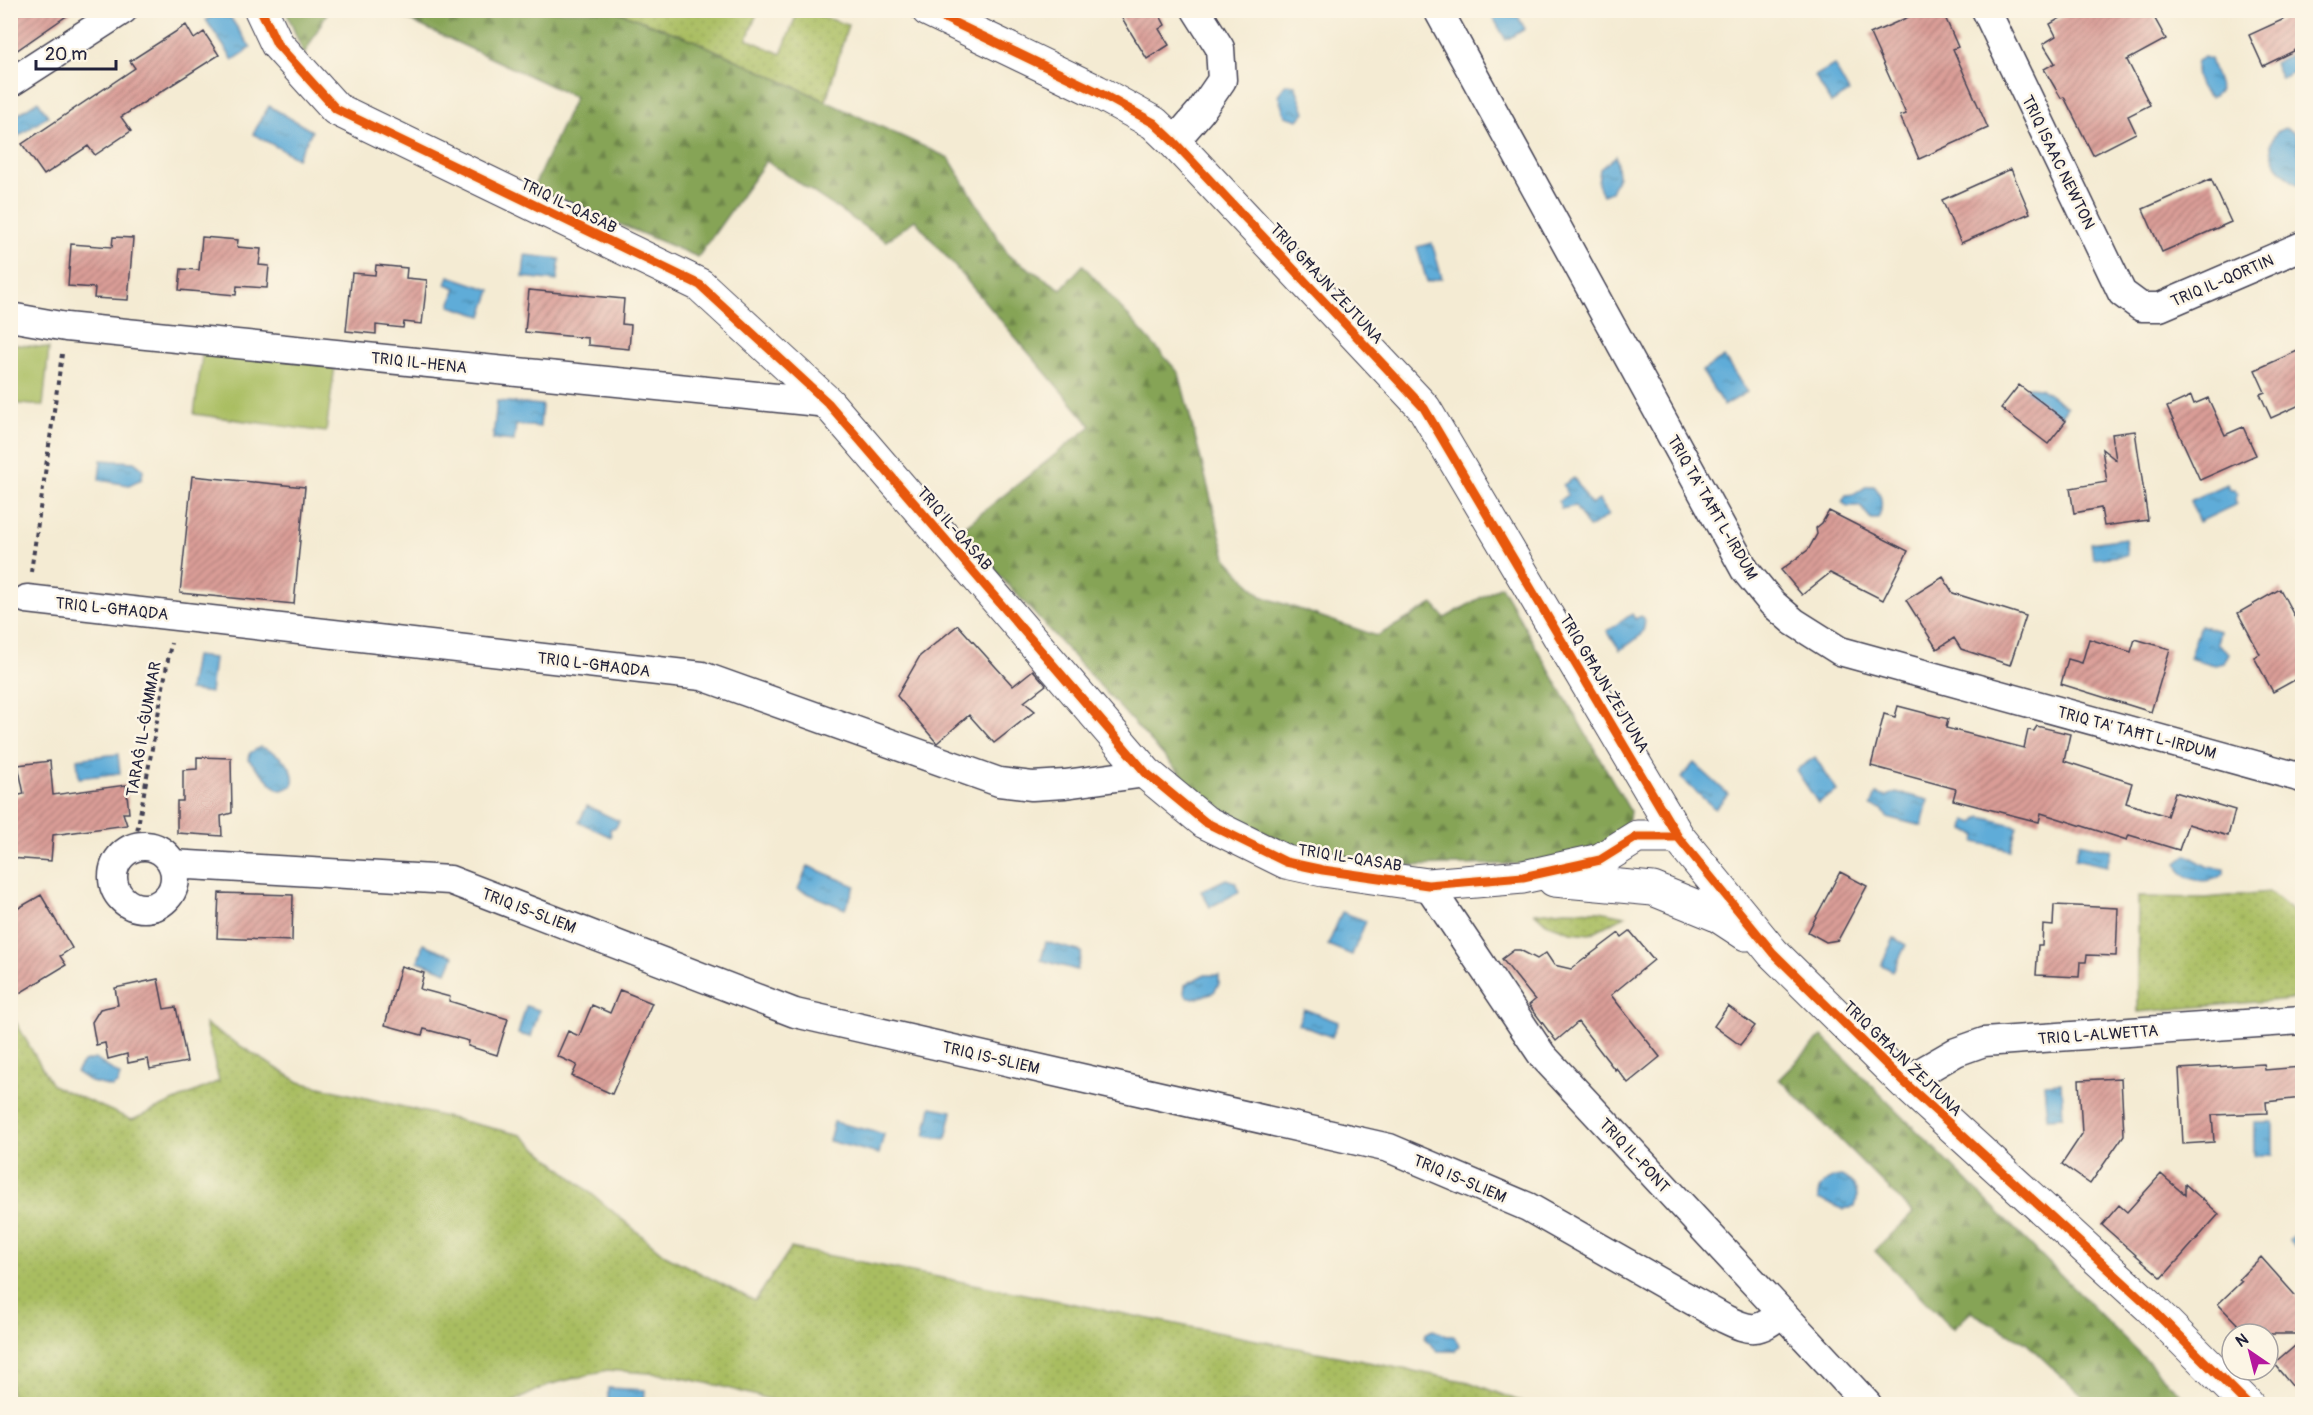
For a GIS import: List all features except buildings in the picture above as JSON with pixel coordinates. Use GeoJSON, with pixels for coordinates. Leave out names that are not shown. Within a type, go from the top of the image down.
{"type":"FeatureCollection","features":[{"type":"Feature","properties":{"kind":"street"},"geometry":{"type":"LineString","coordinates":[[10,82],[123,10]]}},
{"type":"Feature","properties":{"kind":"street","name":"TRIQ IL-QASAB"},"geometry":{"type":"LineString","coordinates":[[261,10],[277,44],[336,109],[700,285],[828,403],[1146,773],[1205,822],[1286,862],[1323,870],[1428,885],[1522,877],[1600,860],[1637,837],[1687,849]]}},
{"type":"Feature","properties":{"kind":"street","name":"TRIQ GĦAJN ŻEJTUNA"},"geometry":{"type":"LineString","coordinates":[[928,10],[1096,91],[1154,123],[1174,142],[1424,408],[1687,849],[1773,953],[1904,1082],[2149,1306],[2247,1404]]}},
{"type":"Feature","properties":{"kind":"street"},"geometry":{"type":"LineString","coordinates":[[1174,142],[1200,112],[1222,80],[1220,48],[1196,10]]}},
{"type":"Feature","properties":{"kind":"street","name":"TRIQ TA' TAĦT L-IRDUM"},"geometry":{"type":"LineString","coordinates":[[1438,10],[1745,570],[1772,603],[1794,622],[1840,651],[2302,778]]}},
{"type":"Feature","properties":{"kind":"street","name":"TRIQ ISAAC NEWTON"},"geometry":{"type":"LineString","coordinates":[[1986,10],[2122,293],[2141,307]]}},
{"type":"Feature","properties":{"kind":"street","name":"TRIQ IL-QORTIN"},"geometry":{"type":"LineString","coordinates":[[2141,307],[2160,307],[2302,246]]}},
{"type":"Feature","properties":{"kind":"street","name":"TRIQ IL-HENA"},"geometry":{"type":"LineString","coordinates":[[10,317],[66,327],[828,403]]}},
{"type":"Feature","properties":{"kind":"street","name":"TRIQ L-GĦAQDA"},"geometry":{"type":"LineString","coordinates":[[27,599],[702,676],[999,782],[1043,785],[1146,773]]}},
{"type":"Feature","properties":{"kind":"street"},"geometry":{"type":"LineString","coordinates":[[145,846],[156,849],[172,864],[175,874],[174,885],[163,902],[142,909],[131,906],[123,900],[116,892],[113,882],[113,872],[117,861],[124,853],[134,848],[145,846]]}},
{"type":"Feature","properties":{"kind":"street"},"geometry":{"type":"LineString","coordinates":[[1679,900],[1687,849]]}},
{"type":"Feature","properties":{"kind":"street","name":"TRIQ IS-SLIEM"},"geometry":{"type":"LineString","coordinates":[[172,864],[450,880],[795,1013],[1389,1148],[1528,1207],[1744,1328],[1764,1327],[1781,1314]]}},
{"type":"Feature","properties":{"kind":"street","name":"TRIQ IL-QASAB"},"geometry":{"type":"LineString","coordinates":[[1522,877],[1653,889],[1717,915],[1773,953]]}},
{"type":"Feature","properties":{"kind":"street","name":"TRIQ IL-PONT"},"geometry":{"type":"LineString","coordinates":[[1428,885],[1542,1055],[1867,1404]]}},
{"type":"Feature","properties":{"kind":"street","name":"TRIQ L-ALWETTA"},"geometry":{"type":"LineString","coordinates":[[1904,1082],[1956,1052],[1984,1042],[2302,1020]]}},
{"type":"Feature","properties":{"kind":"path"},"geometry":{"type":"LineString","coordinates":[[27,599],[66,327]]}},
{"type":"Feature","properties":{"kind":"green space"},"geometry":{"type":"Polygon","coordinates":[[[286,11],[328,11],[304,55],[286,11]]]}},
{"type":"Feature","properties":{"kind":"green space"},"geometry":{"type":"Polygon","coordinates":[[[389,11],[616,11],[693,40],[949,158],[1009,256],[1061,289],[1083,265],[1179,373],[1226,558],[1261,596],[1377,636],[1433,604],[1445,618],[1501,586],[1630,811],[1629,819],[1620,833],[1601,850],[1527,864],[1391,866],[1318,854],[1281,841],[1238,820],[1194,789],[959,531],[1091,426],[915,220],[886,241],[766,161],[698,257],[533,188],[575,97],[389,11]]]}},
{"type":"Feature","properties":{"kind":"green space"},"geometry":{"type":"Polygon","coordinates":[[[616,11],[758,11],[747,39],[781,54],[798,11],[806,11],[848,25],[826,101],[693,40],[616,11]]]}},
{"type":"Feature","properties":{"kind":"green space"},"geometry":{"type":"Polygon","coordinates":[[[11,344],[49,348],[43,406],[11,403],[11,344]]]}},
{"type":"Feature","properties":{"kind":"green space"},"geometry":{"type":"Polygon","coordinates":[[[203,349],[335,366],[326,432],[194,414],[203,349]]]}},
{"type":"Feature","properties":{"kind":"green space"},"geometry":{"type":"Polygon","coordinates":[[[2269,892],[2302,919],[2302,998],[2138,1012],[2138,897],[2206,898],[2269,892]]]}},
{"type":"Feature","properties":{"kind":"green space"},"geometry":{"type":"Polygon","coordinates":[[[1565,910],[1600,911],[1625,916],[1590,934],[1571,932],[1546,923],[1535,913],[1565,910]]]}},
{"type":"Feature","properties":{"kind":"green space"},"geometry":{"type":"Polygon","coordinates":[[[11,1014],[52,1085],[132,1120],[219,1081],[205,1024],[299,1082],[521,1135],[665,1255],[755,1301],[791,1248],[1469,1382],[1527,1404],[787,1404],[663,1374],[607,1370],[548,1385],[509,1404],[11,1404],[11,1014]]]}},
{"type":"Feature","properties":{"kind":"green space"},"geometry":{"type":"Polygon","coordinates":[[[1822,1036],[2190,1404],[2091,1404],[2026,1343],[1971,1312],[1953,1329],[1875,1251],[1913,1213],[1779,1079],[1822,1036]]]}},
{"type":"Feature","properties":{"kind":"water"},"geometry":{"type":"Polygon","coordinates":[[[1497,10],[1515,11],[1525,29],[1506,40],[1491,14],[1497,10]]]}},
{"type":"Feature","properties":{"kind":"water"},"geometry":{"type":"Polygon","coordinates":[[[220,11],[226,11],[251,48],[233,60],[206,20],[220,11]]]}},
{"type":"Feature","properties":{"kind":"water"},"geometry":{"type":"Polygon","coordinates":[[[2302,49],[2302,68],[2281,78],[2274,63],[2302,49]]]}},
{"type":"Feature","properties":{"kind":"water"},"geometry":{"type":"Polygon","coordinates":[[[2204,57],[2210,59],[2220,90],[2210,97],[2200,86],[2197,76],[2197,61],[2204,57]]]}},
{"type":"Feature","properties":{"kind":"water"},"geometry":{"type":"Polygon","coordinates":[[[1834,65],[1849,92],[1831,103],[1815,76],[1834,65]]]}},
{"type":"Feature","properties":{"kind":"water"},"geometry":{"type":"Polygon","coordinates":[[[1286,84],[1295,85],[1305,112],[1298,120],[1285,116],[1278,95],[1286,84]]]}},
{"type":"Feature","properties":{"kind":"water"},"geometry":{"type":"Polygon","coordinates":[[[38,101],[48,116],[11,141],[11,119],[38,101]]]}},
{"type":"Feature","properties":{"kind":"water"},"geometry":{"type":"Polygon","coordinates":[[[269,106],[312,131],[297,158],[253,134],[269,106]]]}},
{"type":"Feature","properties":{"kind":"water"},"geometry":{"type":"Polygon","coordinates":[[[2285,128],[2294,132],[2298,140],[2298,151],[2302,161],[2302,186],[2286,176],[2279,168],[2271,150],[2276,133],[2285,128]]]}},
{"type":"Feature","properties":{"kind":"water"},"geometry":{"type":"Polygon","coordinates":[[[1616,156],[1618,176],[1611,192],[1603,195],[1598,184],[1600,169],[1616,156]]]}},
{"type":"Feature","properties":{"kind":"water"},"geometry":{"type":"Polygon","coordinates":[[[1432,243],[1442,278],[1427,282],[1417,247],[1432,243]]]}},
{"type":"Feature","properties":{"kind":"water"},"geometry":{"type":"Polygon","coordinates":[[[525,255],[560,259],[557,281],[523,277],[525,255]]]}},
{"type":"Feature","properties":{"kind":"water"},"geometry":{"type":"Polygon","coordinates":[[[449,276],[491,290],[482,316],[450,306],[456,288],[446,284],[449,276]]]}},
{"type":"Feature","properties":{"kind":"water"},"geometry":{"type":"Polygon","coordinates":[[[1724,357],[1747,392],[1724,406],[1702,371],[1724,357]]]}},
{"type":"Feature","properties":{"kind":"water"},"geometry":{"type":"Polygon","coordinates":[[[2029,387],[2040,388],[2067,407],[2058,420],[2025,390],[2029,387]]]}},
{"type":"Feature","properties":{"kind":"water"},"geometry":{"type":"Polygon","coordinates":[[[497,401],[542,405],[540,427],[516,425],[514,441],[493,439],[497,401]]]}},
{"type":"Feature","properties":{"kind":"water"},"geometry":{"type":"Polygon","coordinates":[[[101,460],[134,462],[143,469],[142,479],[129,485],[99,480],[101,460]]]}},
{"type":"Feature","properties":{"kind":"water"},"geometry":{"type":"Polygon","coordinates":[[[1574,478],[1591,505],[1599,500],[1609,515],[1589,528],[1575,506],[1561,509],[1559,501],[1568,495],[1563,485],[1574,478]]]}},
{"type":"Feature","properties":{"kind":"water"},"geometry":{"type":"Polygon","coordinates":[[[2227,484],[2230,490],[2238,494],[2235,500],[2237,504],[2199,522],[2190,501],[2227,484]]]}},
{"type":"Feature","properties":{"kind":"water"},"geometry":{"type":"Polygon","coordinates":[[[1867,486],[1874,486],[1881,497],[1881,511],[1878,519],[1871,519],[1860,506],[1847,506],[1842,502],[1846,495],[1855,494],[1867,486]]]}},
{"type":"Feature","properties":{"kind":"water"},"geometry":{"type":"Polygon","coordinates":[[[2125,538],[2127,555],[2093,559],[2091,543],[2125,538]]]}},
{"type":"Feature","properties":{"kind":"water"},"geometry":{"type":"Polygon","coordinates":[[[1632,614],[1635,619],[1641,616],[1644,618],[1644,629],[1634,641],[1620,650],[1607,631],[1632,614]]]}},
{"type":"Feature","properties":{"kind":"water"},"geometry":{"type":"Polygon","coordinates":[[[2200,625],[2220,631],[2217,643],[2229,653],[2224,663],[2215,665],[2189,658],[2200,625]]]}},
{"type":"Feature","properties":{"kind":"water"},"geometry":{"type":"Polygon","coordinates":[[[195,656],[214,658],[210,693],[189,690],[195,656]]]}},
{"type":"Feature","properties":{"kind":"water"},"geometry":{"type":"Polygon","coordinates":[[[260,747],[273,752],[285,761],[292,773],[292,786],[282,790],[277,789],[249,760],[250,753],[260,747]]]}},
{"type":"Feature","properties":{"kind":"water"},"geometry":{"type":"Polygon","coordinates":[[[118,754],[120,773],[79,778],[77,759],[118,754]]]}},
{"type":"Feature","properties":{"kind":"water"},"geometry":{"type":"Polygon","coordinates":[[[1815,757],[1837,791],[1818,803],[1796,770],[1815,757]]]}},
{"type":"Feature","properties":{"kind":"water"},"geometry":{"type":"Polygon","coordinates":[[[1694,763],[1728,794],[1715,809],[1681,778],[1694,763]]]}},
{"type":"Feature","properties":{"kind":"water"},"geometry":{"type":"Polygon","coordinates":[[[1896,792],[1928,800],[1922,826],[1887,817],[1882,809],[1871,806],[1876,794],[1886,797],[1896,792]]]}},
{"type":"Feature","properties":{"kind":"water"},"geometry":{"type":"Polygon","coordinates":[[[587,806],[619,821],[616,827],[610,829],[611,837],[579,822],[587,806]]]}},
{"type":"Feature","properties":{"kind":"water"},"geometry":{"type":"Polygon","coordinates":[[[1981,817],[2017,826],[2010,850],[1975,842],[1976,836],[1964,830],[1966,820],[1974,823],[1981,817]]]}},
{"type":"Feature","properties":{"kind":"water"},"geometry":{"type":"Polygon","coordinates":[[[2079,843],[2111,850],[2107,866],[2075,859],[2079,843]]]}},
{"type":"Feature","properties":{"kind":"water"},"geometry":{"type":"Polygon","coordinates":[[[2187,855],[2208,867],[2224,869],[2224,874],[2204,881],[2184,875],[2177,863],[2187,855]]]}},
{"type":"Feature","properties":{"kind":"water"},"geometry":{"type":"Polygon","coordinates":[[[808,866],[855,886],[845,909],[798,889],[808,866]]]}},
{"type":"Feature","properties":{"kind":"water"},"geometry":{"type":"Polygon","coordinates":[[[1226,879],[1235,882],[1239,892],[1210,907],[1201,891],[1226,879]]]}},
{"type":"Feature","properties":{"kind":"water"},"geometry":{"type":"Polygon","coordinates":[[[1342,912],[1366,921],[1352,955],[1328,945],[1342,912]]]}},
{"type":"Feature","properties":{"kind":"water"},"geometry":{"type":"Polygon","coordinates":[[[1894,938],[1906,945],[1893,971],[1881,965],[1894,938]]]}},
{"type":"Feature","properties":{"kind":"water"},"geometry":{"type":"Polygon","coordinates":[[[1046,942],[1082,952],[1077,970],[1041,960],[1046,942]]]}},
{"type":"Feature","properties":{"kind":"water"},"geometry":{"type":"Polygon","coordinates":[[[423,944],[454,956],[447,972],[418,961],[423,944]]]}},
{"type":"Feature","properties":{"kind":"water"},"geometry":{"type":"Polygon","coordinates":[[[1203,975],[1219,975],[1219,984],[1214,992],[1198,998],[1188,998],[1184,993],[1185,985],[1203,975]]]}},
{"type":"Feature","properties":{"kind":"water"},"geometry":{"type":"Polygon","coordinates":[[[526,1006],[539,1010],[531,1037],[518,1034],[526,1006]]]}},
{"type":"Feature","properties":{"kind":"water"},"geometry":{"type":"Polygon","coordinates":[[[1304,1009],[1338,1022],[1332,1037],[1298,1024],[1304,1009]]]}},
{"type":"Feature","properties":{"kind":"water"},"geometry":{"type":"Polygon","coordinates":[[[95,1059],[120,1075],[118,1083],[112,1087],[91,1082],[76,1072],[83,1062],[95,1059]]]}},
{"type":"Feature","properties":{"kind":"water"},"geometry":{"type":"Polygon","coordinates":[[[2061,1083],[2063,1117],[2047,1118],[2044,1084],[2061,1083]]]}},
{"type":"Feature","properties":{"kind":"water"},"geometry":{"type":"Polygon","coordinates":[[[931,1107],[952,1111],[946,1139],[925,1136],[931,1107]]]}},
{"type":"Feature","properties":{"kind":"water"},"geometry":{"type":"Polygon","coordinates":[[[834,1122],[884,1134],[879,1154],[829,1141],[834,1122]]]}},
{"type":"Feature","properties":{"kind":"water"},"geometry":{"type":"Polygon","coordinates":[[[2254,1122],[2273,1122],[2273,1155],[2254,1155],[2254,1122]]]}},
{"type":"Feature","properties":{"kind":"water"},"geometry":{"type":"Polygon","coordinates":[[[1841,1176],[1853,1184],[1857,1192],[1855,1207],[1842,1209],[1818,1199],[1819,1190],[1824,1183],[1841,1176]]]}},
{"type":"Feature","properties":{"kind":"water"},"geometry":{"type":"Polygon","coordinates":[[[2302,1230],[2302,1256],[2289,1240],[2302,1230]]]}},
{"type":"Feature","properties":{"kind":"water"},"geometry":{"type":"Polygon","coordinates":[[[1433,1330],[1447,1336],[1454,1336],[1459,1346],[1455,1351],[1438,1351],[1425,1339],[1426,1333],[1433,1330]]]}},
{"type":"Feature","properties":{"kind":"water"},"geometry":{"type":"Polygon","coordinates":[[[608,1388],[645,1390],[644,1404],[608,1403],[608,1388]]]}},
{"type":"Feature","properties":{"kind":"cycle path"},"geometry":{"type":"LineString","coordinates":[[261,10],[277,44],[336,109],[700,285],[828,403],[1146,773],[1205,822],[1286,862],[1323,870],[1428,885],[1523,877],[1600,860],[1637,837],[1678,837]]}},
{"type":"Feature","properties":{"kind":"cycle path"},"geometry":{"type":"LineString","coordinates":[[928,10],[1096,91],[1154,123],[1174,142],[1424,408],[1678,837],[1773,953],[1904,1082],[2149,1306],[2247,1404]]}}]}
